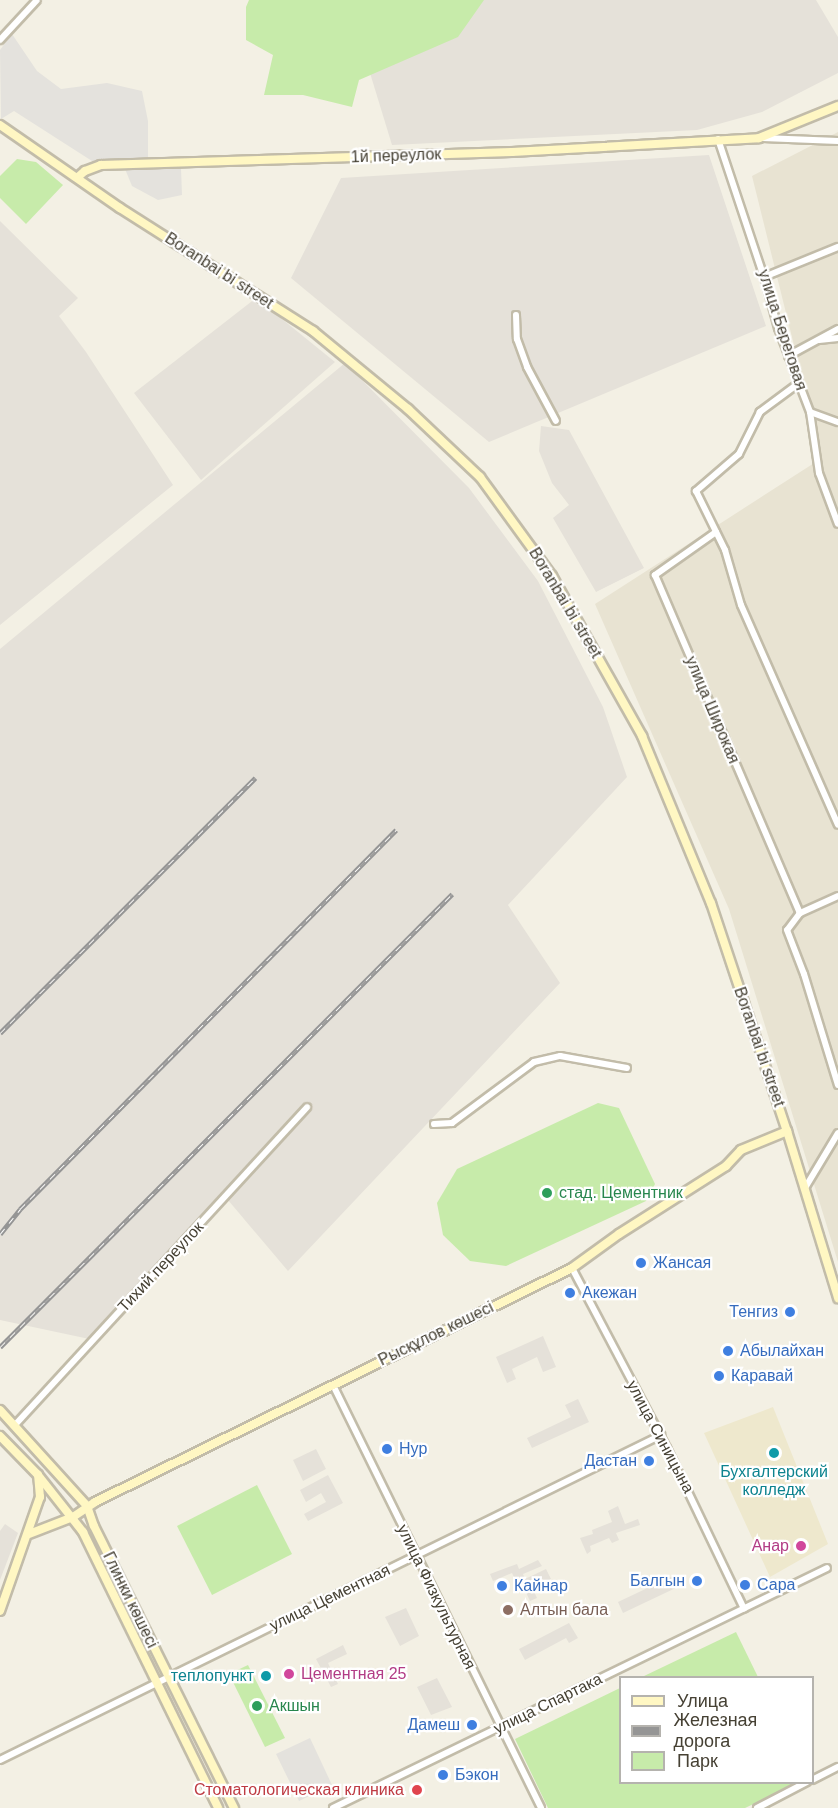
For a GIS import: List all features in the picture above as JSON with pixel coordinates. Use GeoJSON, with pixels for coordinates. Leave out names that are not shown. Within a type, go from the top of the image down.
{"type":"FeatureCollection","features":[{"type":"Feature","properties":{"kind":"main road"},"geometry":{"type":"LineString","coordinates":[[759,138],[838,106]]}},
{"type":"Feature","properties":{"kind":"main road","name":"Boranbai bi street"},"geometry":{"type":"LineString","coordinates":[[0,125],[120,208],[313,331],[408,409],[480,477],[552,576],[642,736],[711,903],[787,1131],[838,1298]]}},
{"type":"Feature","properties":{"kind":"main road","name":"1й переулок"},"geometry":{"type":"LineString","coordinates":[[78,177],[85,171],[101,165],[477,153],[759,138]]}},
{"type":"Feature","properties":{"kind":"main road","name":"Рысқұлов көшесі"},"geometry":{"type":"LineString","coordinates":[[28,1534],[73,1517],[87,1506],[572,1268],[619,1234],[726,1166],[741,1150],[787,1131]]}},
{"type":"Feature","properties":{"kind":"main road","name":"Глинки көшесі"},"geometry":{"type":"LineString","coordinates":[[0,1410],[87,1506],[94,1526],[234,1808]]}},
{"type":"Feature","properties":{"kind":"main road","name":"Глинки көшесі"},"geometry":{"type":"LineString","coordinates":[[0,1436],[38,1475],[83,1532],[218,1808]]}},
{"type":"Feature","properties":{"kind":"main road"},"geometry":{"type":"LineString","coordinates":[[0,1611],[40,1497],[38,1475]]}},
{"type":"Feature","properties":{"kind":"street"},"geometry":{"type":"LineString","coordinates":[[0,40],[37,0]]}},
{"type":"Feature","properties":{"kind":"street"},"geometry":{"type":"LineString","coordinates":[[759,138],[838,141]]}},
{"type":"Feature","properties":{"kind":"street","name":"улица Береговая"},"geometry":{"type":"LineString","coordinates":[[718,139],[788,356],[810,412],[819,473],[838,524]]}},
{"type":"Feature","properties":{"kind":"street"},"geometry":{"type":"LineString","coordinates":[[764,276],[838,247]]}},
{"type":"Feature","properties":{"kind":"street"},"geometry":{"type":"LineString","coordinates":[[516,315],[517,339],[527,367],[556,422]]}},
{"type":"Feature","properties":{"kind":"street"},"geometry":{"type":"LineString","coordinates":[[788,356],[838,329]]}},
{"type":"Feature","properties":{"kind":"street"},"geometry":{"type":"LineString","coordinates":[[812,341],[838,338]]}},
{"type":"Feature","properties":{"kind":"street"},"geometry":{"type":"LineString","coordinates":[[798,383],[760,411],[739,454],[696,491],[725,550],[741,605],[838,825]]}},
{"type":"Feature","properties":{"kind":"street"},"geometry":{"type":"LineString","coordinates":[[810,412],[838,422]]}},
{"type":"Feature","properties":{"kind":"street","name":"улица Широкая"},"geometry":{"type":"LineString","coordinates":[[716,532],[655,575],[800,913]]}},
{"type":"Feature","properties":{"kind":"street"},"geometry":{"type":"LineString","coordinates":[[838,896],[800,913],[787,930],[804,974],[838,1085]]}},
{"type":"Feature","properties":{"kind":"street"},"geometry":{"type":"LineString","coordinates":[[434,1124],[452,1124],[534,1062],[560,1056],[627,1068]]}},
{"type":"Feature","properties":{"kind":"street","name":"Тихий переулок"},"geometry":{"type":"LineString","coordinates":[[14,1426],[307,1107]]}},
{"type":"Feature","properties":{"kind":"street"},"geometry":{"type":"LineString","coordinates":[[805,1188],[838,1133]]}},
{"type":"Feature","properties":{"kind":"street","name":"улица Синицына"},"geometry":{"type":"LineString","coordinates":[[572,1268],[661,1435],[744,1609]]}},
{"type":"Feature","properties":{"kind":"street","name":"улица Физкультурная"},"geometry":{"type":"LineString","coordinates":[[333,1385],[542,1808]]}},
{"type":"Feature","properties":{"kind":"street","name":"улица Цементная"},"geometry":{"type":"LineString","coordinates":[[0,1760],[661,1435]]}},
{"type":"Feature","properties":{"kind":"street","name":"улица Спартака"},"geometry":{"type":"LineString","coordinates":[[333,1808],[500,1725],[828,1568]]}},
{"type":"Feature","properties":{"kind":"street"},"geometry":{"type":"LineString","coordinates":[[814,1779],[838,1767]]}},
{"type":"Feature","properties":{"kind":"street"},"geometry":{"type":"LineString","coordinates":[[757,1808],[803,1784]]}},
{"type":"Feature","properties":{"kind":"shaded area"},"geometry":{"type":"Polygon","coordinates":[[[429,0],[816,0],[838,37],[838,73],[762,112],[697,130],[392,145],[359,37],[429,0]]]}},
{"type":"Feature","properties":{"kind":"shaded area"},"geometry":{"type":"Polygon","coordinates":[[[12,34],[37,71],[61,89],[107,83],[142,91],[148,121],[148,159],[92,161],[14,111],[1,119],[0,50],[12,34]]]}},
{"type":"Feature","properties":{"kind":"shaded area"},"geometry":{"type":"Polygon","coordinates":[[[838,132],[838,1262],[729,909],[595,604],[822,458],[752,176],[838,132]]]}},
{"type":"Feature","properties":{"kind":"shaded area"},"geometry":{"type":"Polygon","coordinates":[[[709,155],[766,326],[489,442],[291,278],[341,178],[709,155]]]}},
{"type":"Feature","properties":{"kind":"shaded area"},"geometry":{"type":"Polygon","coordinates":[[[181,168],[182,195],[158,200],[132,186],[125,169],[181,168]]]}},
{"type":"Feature","properties":{"kind":"shaded area"},"geometry":{"type":"Polygon","coordinates":[[[0,221],[78,298],[59,316],[86,352],[173,485],[0,625],[0,221]]]}},
{"type":"Feature","properties":{"kind":"shaded area"},"geometry":{"type":"Polygon","coordinates":[[[256,298],[335,362],[201,480],[134,393],[256,298]]]}},
{"type":"Feature","properties":{"kind":"shaded area"},"geometry":{"type":"Polygon","coordinates":[[[345,363],[469,488],[538,581],[603,707],[627,777],[508,905],[560,983],[288,1271],[228,1200],[94,1340],[0,1320],[0,649],[345,363]]]}},
{"type":"Feature","properties":{"kind":"shaded area"},"geometry":{"type":"Polygon","coordinates":[[[541,426],[569,430],[644,568],[596,592],[553,518],[569,505],[552,483],[539,451],[541,426]]]}},
{"type":"Feature","properties":{"kind":"shaded area"},"geometry":{"type":"Polygon","coordinates":[[[543,1336],[556,1367],[543,1372],[537,1357],[512,1369],[516,1379],[507,1383],[496,1357],[543,1336]]]}},
{"type":"Feature","properties":{"kind":"shaded area"},"geometry":{"type":"Polygon","coordinates":[[[578,1399],[589,1422],[532,1448],[527,1438],[571,1417],[565,1405],[578,1399]]]}},
{"type":"Feature","properties":{"kind":"shaded area"},"geometry":{"type":"Polygon","coordinates":[[[773,1407],[828,1544],[770,1577],[704,1433],[773,1407]]]}},
{"type":"Feature","properties":{"kind":"shaded area"},"geometry":{"type":"Polygon","coordinates":[[[316,1449],[326,1469],[303,1481],[293,1460],[316,1449]]]}},
{"type":"Feature","properties":{"kind":"shaded area"},"geometry":{"type":"Polygon","coordinates":[[[328,1475],[343,1503],[308,1521],[304,1514],[326,1502],[321,1493],[306,1502],[300,1490],[328,1475]]]}},
{"type":"Feature","properties":{"kind":"shaded area"},"geometry":{"type":"Polygon","coordinates":[[[618,1506],[625,1524],[638,1519],[640,1525],[616,1533],[619,1540],[612,1543],[609,1538],[590,1546],[591,1551],[587,1554],[580,1538],[593,1534],[592,1530],[612,1522],[608,1511],[618,1506]]]}},
{"type":"Feature","properties":{"kind":"shaded area"},"geometry":{"type":"Polygon","coordinates":[[[5,1524],[18,1533],[0,1580],[0,1531],[5,1524]]]}},
{"type":"Feature","properties":{"kind":"shaded area"},"geometry":{"type":"Polygon","coordinates":[[[538,1560],[542,1566],[523,1574],[525,1579],[546,1569],[551,1579],[545,1582],[542,1579],[531,1585],[537,1598],[530,1601],[524,1588],[520,1590],[512,1573],[493,1581],[490,1574],[517,1564],[519,1569],[538,1560]]]}},
{"type":"Feature","properties":{"kind":"shaded area"},"geometry":{"type":"Polygon","coordinates":[[[677,1574],[682,1585],[623,1613],[618,1602],[677,1574]]]}},
{"type":"Feature","properties":{"kind":"shaded area"},"geometry":{"type":"Polygon","coordinates":[[[406,1608],[419,1636],[400,1646],[385,1617],[406,1608]]]}},
{"type":"Feature","properties":{"kind":"shaded area"},"geometry":{"type":"Polygon","coordinates":[[[569,1623],[578,1638],[569,1643],[566,1638],[525,1660],[519,1649],[569,1623]]]}},
{"type":"Feature","properties":{"kind":"shaded area"},"geometry":{"type":"Polygon","coordinates":[[[343,1645],[347,1654],[328,1663],[338,1684],[331,1687],[316,1659],[343,1645]]]}},
{"type":"Feature","properties":{"kind":"shaded area"},"geometry":{"type":"Polygon","coordinates":[[[437,1678],[452,1707],[431,1715],[417,1687],[437,1678]]]}},
{"type":"Feature","properties":{"kind":"shaded area"},"geometry":{"type":"Polygon","coordinates":[[[310,1738],[332,1785],[299,1801],[276,1754],[310,1738]]]}},
{"type":"Feature","properties":{"kind":"green space"},"geometry":{"type":"Polygon","coordinates":[[[249,0],[484,0],[458,37],[359,80],[352,107],[303,95],[264,95],[273,55],[246,40],[246,7],[249,0]]]}},
{"type":"Feature","properties":{"kind":"green space"},"geometry":{"type":"Polygon","coordinates":[[[17,159],[36,162],[63,185],[26,224],[0,198],[0,176],[17,159]]]}},
{"type":"Feature","properties":{"kind":"green space","name":"стад. Цементник"},"geometry":{"type":"Polygon","coordinates":[[[598,1103],[619,1108],[655,1184],[646,1201],[506,1266],[470,1261],[443,1235],[437,1203],[457,1169],[598,1103]]]}},
{"type":"Feature","properties":{"kind":"green space"},"geometry":{"type":"Polygon","coordinates":[[[257,1485],[292,1554],[212,1595],[177,1526],[257,1485]]]}},
{"type":"Feature","properties":{"kind":"green space"},"geometry":{"type":"Polygon","coordinates":[[[736,1632],[758,1676],[644,1676],[736,1632]]]}},
{"type":"Feature","properties":{"kind":"green space","name":"Акшын"},"geometry":{"type":"Polygon","coordinates":[[[248,1665],[285,1738],[265,1747],[229,1674],[248,1665]]]}},
{"type":"Feature","properties":{"kind":"green space"},"geometry":{"type":"Polygon","coordinates":[[[619,1688],[619,1784],[796,1784],[745,1808],[548,1808],[515,1739],[619,1688]]]}},
{"type":"Feature","properties":{"kind":"railway"},"geometry":{"type":"LineString","coordinates":[[0,1033],[255,778]]}},
{"type":"Feature","properties":{"kind":"railway"},"geometry":{"type":"LineString","coordinates":[[0,1234],[20,1209],[396,830]]}},
{"type":"Feature","properties":{"kind":"railway"},"geometry":{"type":"LineString","coordinates":[[0,1347],[452,894]]}},
{"type":"Feature","properties":{"kind":"place","name":"стад. Цементник"},"geometry":{"type":"Point","coordinates":[547,1193]}},
{"type":"Feature","properties":{"kind":"place","name":"Жансая"},"geometry":{"type":"Point","coordinates":[641,1263]}},
{"type":"Feature","properties":{"kind":"place","name":"Акежан"},"geometry":{"type":"Point","coordinates":[570,1293]}},
{"type":"Feature","properties":{"kind":"place","name":"Тенгиз"},"geometry":{"type":"Point","coordinates":[790,1312]}},
{"type":"Feature","properties":{"kind":"place","name":"Абылайхан"},"geometry":{"type":"Point","coordinates":[728,1351]}},
{"type":"Feature","properties":{"kind":"place","name":"Каравай"},"geometry":{"type":"Point","coordinates":[719,1376]}},
{"type":"Feature","properties":{"kind":"place","name":"Нур"},"geometry":{"type":"Point","coordinates":[387,1449]}},
{"type":"Feature","properties":{"kind":"place","name":"Бухгалтерский колледж"},"geometry":{"type":"Point","coordinates":[774,1453]}},
{"type":"Feature","properties":{"kind":"place","name":"Дастан"},"geometry":{"type":"Point","coordinates":[649,1461]}},
{"type":"Feature","properties":{"kind":"place","name":"Анар"},"geometry":{"type":"Point","coordinates":[801,1546]}},
{"type":"Feature","properties":{"kind":"place","name":"Балгын"},"geometry":{"type":"Point","coordinates":[697,1581]}},
{"type":"Feature","properties":{"kind":"place","name":"Сара"},"geometry":{"type":"Point","coordinates":[745,1585]}},
{"type":"Feature","properties":{"kind":"place","name":"Кайнар"},"geometry":{"type":"Point","coordinates":[502,1586]}},
{"type":"Feature","properties":{"kind":"place","name":"Алтын бала"},"geometry":{"type":"Point","coordinates":[508,1610]}},
{"type":"Feature","properties":{"kind":"place","name":"Цементная 25"},"geometry":{"type":"Point","coordinates":[289,1674]}},
{"type":"Feature","properties":{"kind":"place","name":"теплопункт"},"geometry":{"type":"Point","coordinates":[266,1676]}},
{"type":"Feature","properties":{"kind":"place","name":"Акшын"},"geometry":{"type":"Point","coordinates":[257,1706]}},
{"type":"Feature","properties":{"kind":"place","name":"Дамеш"},"geometry":{"type":"Point","coordinates":[472,1725]}},
{"type":"Feature","properties":{"kind":"place","name":"Бэкон"},"geometry":{"type":"Point","coordinates":[443,1775]}},
{"type":"Feature","properties":{"kind":"place","name":"Стоматологическая клиника"},"geometry":{"type":"Point","coordinates":[417,1790]}}]}
